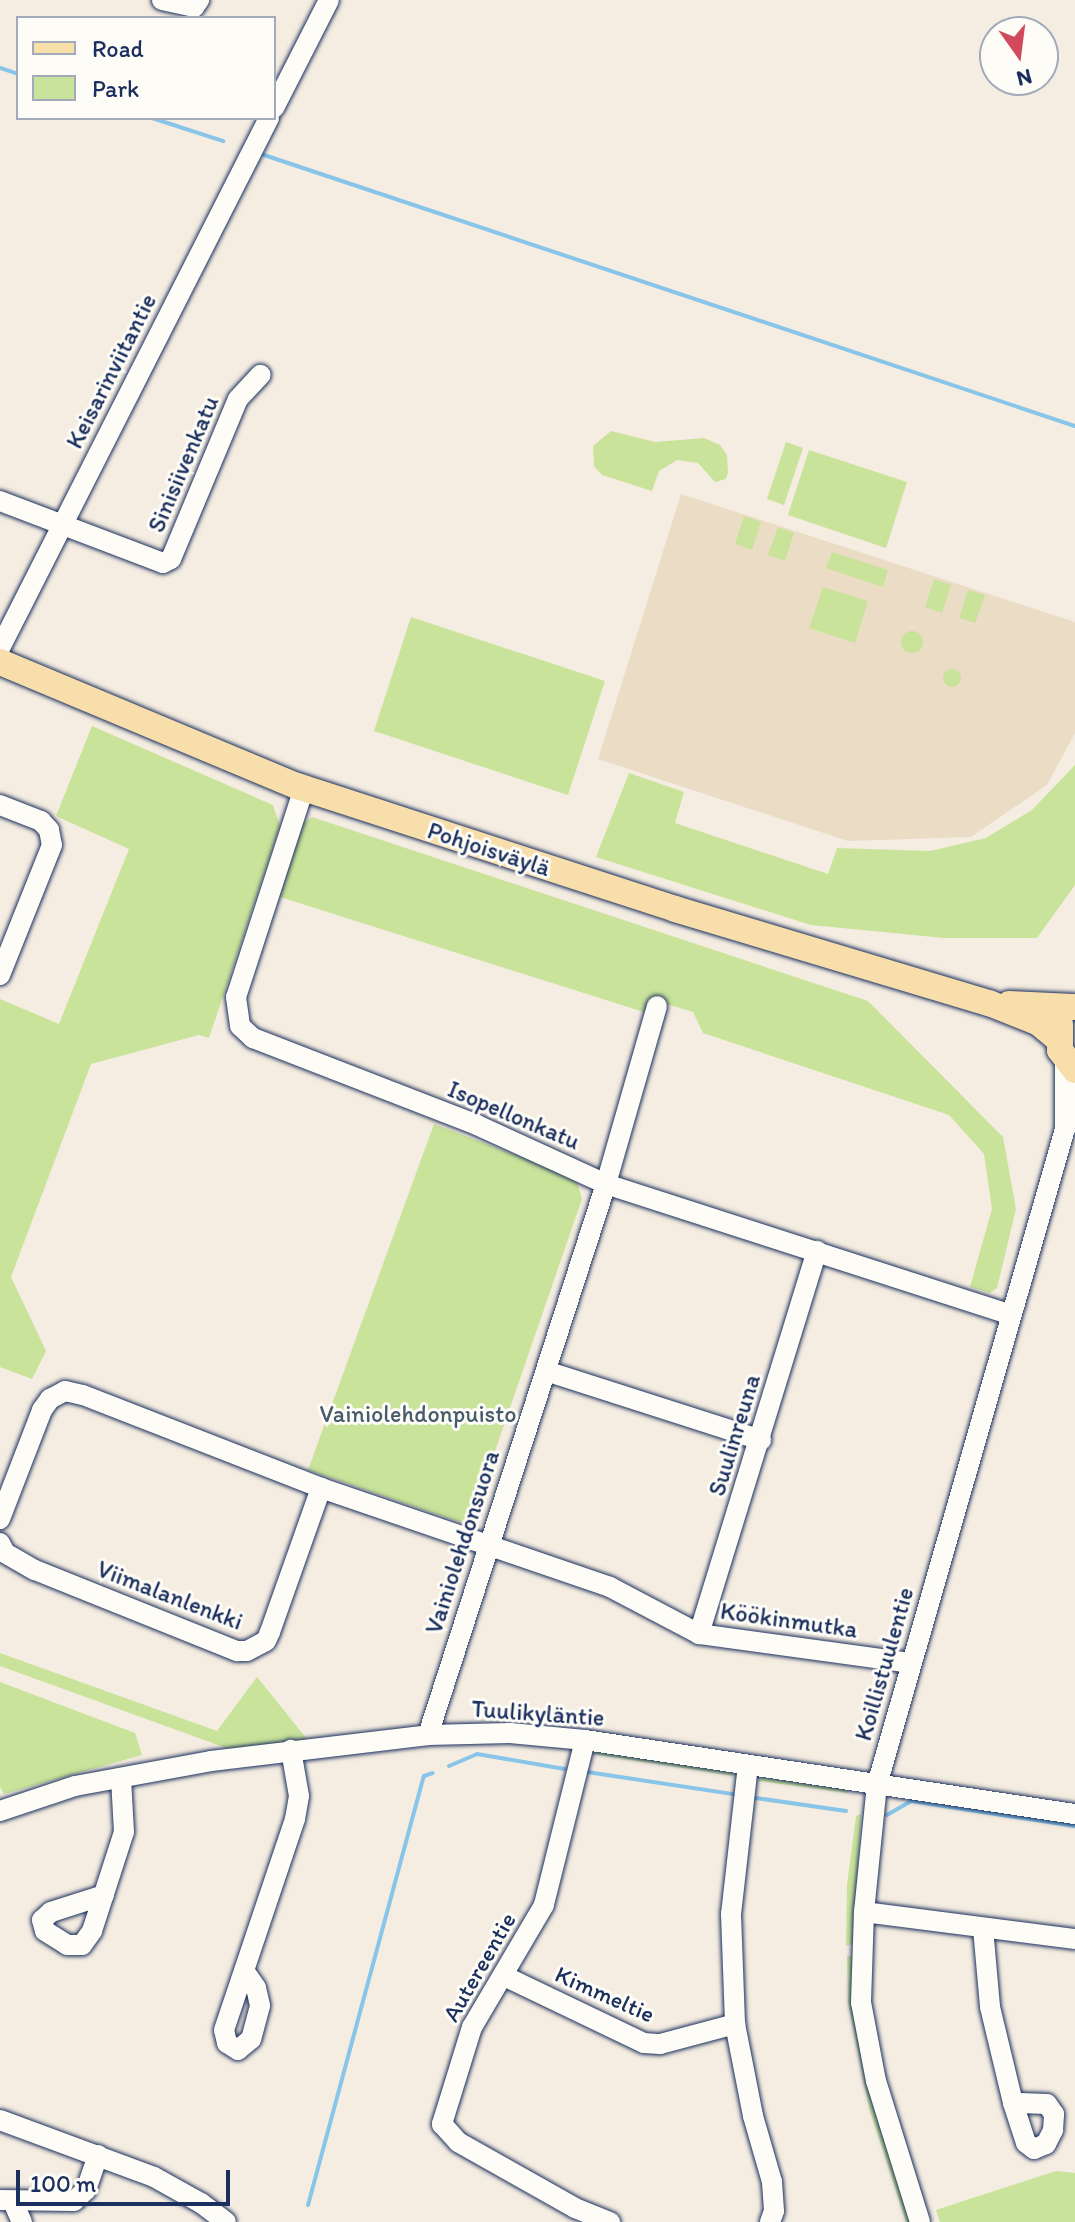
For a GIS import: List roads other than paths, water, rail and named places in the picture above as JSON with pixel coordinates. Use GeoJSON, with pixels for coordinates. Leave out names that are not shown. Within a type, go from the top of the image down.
{"type":"FeatureCollection","features":[{"type":"Feature","properties":{"kind":"main road","name":"Pohjoisväylä"},"geometry":{"type":"LineString","coordinates":[[0,662],[304,788],[675,909],[989,1003],[1039,1023],[1066,1056]]}},
{"type":"Feature","properties":{"kind":"main road","name":"Pohjoisväylä"},"geometry":{"type":"LineString","coordinates":[[989,1003],[1074,1006]]}},
{"type":"Feature","properties":{"kind":"main road"},"geometry":{"type":"LineString","coordinates":[[1066,1056],[1064,1015],[1074,1006]]}},
{"type":"Feature","properties":{"kind":"street"},"geometry":{"type":"LineString","coordinates":[[162,0],[194,7],[199,0]]}},
{"type":"Feature","properties":{"kind":"street"},"geometry":{"type":"LineString","coordinates":[[276,104],[329,0]]}},
{"type":"Feature","properties":{"kind":"street","name":"Keisarinviitantie"},"geometry":{"type":"LineString","coordinates":[[0,648],[268,120]]}},
{"type":"Feature","properties":{"kind":"street","name":"Sinisiivenkatu"},"geometry":{"type":"LineString","coordinates":[[62,525],[142,558],[163,563],[171,559],[238,399],[260,375]]}},
{"type":"Feature","properties":{"kind":"street"},"geometry":{"type":"LineString","coordinates":[[0,501],[62,525]]}},
{"type":"Feature","properties":{"kind":"street","name":"Isopellonkatu"},"geometry":{"type":"LineString","coordinates":[[304,788],[236,997],[240,1026],[253,1038],[477,1125],[606,1184],[1011,1315]]}},
{"type":"Feature","properties":{"kind":"street"},"geometry":{"type":"LineString","coordinates":[[0,805],[41,821],[49,830],[52,845],[0,975]]}},
{"type":"Feature","properties":{"kind":"street","name":"Vainiolehdonsuora"},"geometry":{"type":"LineString","coordinates":[[428,1735],[486,1547],[606,1184],[657,1006]]}},
{"type":"Feature","properties":{"kind":"street","name":"Koillistuulentie"},"geometry":{"type":"LineString","coordinates":[[920,2222],[876,2081],[861,2002],[864,1912],[877,1785],[1011,1315],[1070,1121],[1066,1056]]}},
{"type":"Feature","properties":{"kind":"street","name":"Suulinreuna"},"geometry":{"type":"LineString","coordinates":[[699,1634],[817,1251]]}},
{"type":"Feature","properties":{"kind":"street"},"geometry":{"type":"LineString","coordinates":[[546,1371],[761,1440]]}},
{"type":"Feature","properties":{"kind":"street"},"geometry":{"type":"LineString","coordinates":[[0,1519],[42,1410],[50,1399],[65,1391],[83,1395],[321,1488],[486,1547]]}},
{"type":"Feature","properties":{"kind":"street","name":"Viimalanlenkki"},"geometry":{"type":"LineString","coordinates":[[0,1543],[5,1553],[35,1570],[237,1651],[247,1651],[266,1641],[321,1488]]}},
{"type":"Feature","properties":{"kind":"street","name":"Köökinmutka"},"geometry":{"type":"LineString","coordinates":[[486,1547],[610,1587],[699,1634],[911,1663]]}},
{"type":"Feature","properties":{"kind":"street","name":"Tuulikyläntie"},"geometry":{"type":"LineString","coordinates":[[0,1811],[75,1786],[291,1750],[428,1735],[510,1733],[585,1740],[1075,1814]]}},
{"type":"Feature","properties":{"kind":"street","name":"Autereentie"},"geometry":{"type":"LineString","coordinates":[[585,1740],[544,1905],[463,2047],[442,2124],[458,2142],[575,2208],[610,2222]]}},
{"type":"Feature","properties":{"kind":"street"},"geometry":{"type":"LineString","coordinates":[[245,1972],[295,1819],[299,1796],[291,1750]]}},
{"type":"Feature","properties":{"kind":"street"},"geometry":{"type":"LineString","coordinates":[[748,1765],[731,1914],[735,2024],[753,2116],[772,2182],[774,2211],[770,2222]]}},
{"type":"Feature","properties":{"kind":"street"},"geometry":{"type":"LineString","coordinates":[[104,1895],[124,1832],[121,1778]]}},
{"type":"Feature","properties":{"kind":"street"},"geometry":{"type":"LineString","coordinates":[[864,1912],[1075,1939]]}},
{"type":"Feature","properties":{"kind":"street"},"geometry":{"type":"LineString","coordinates":[[983,1928],[990,2007],[1013,2103]]}},
{"type":"Feature","properties":{"kind":"street","name":"Kimmeltie"},"geometry":{"type":"LineString","coordinates":[[504,1976],[644,2043],[660,2044],[735,2024]]}},
{"type":"Feature","properties":{"kind":"street"},"geometry":{"type":"LineString","coordinates":[[0,2120],[154,2177],[201,2203],[226,2222]]}},
{"type":"Feature","properties":{"kind":"street"},"geometry":{"type":"LineString","coordinates":[[6,2201],[74,2201],[86,2190],[98,2155]]}},
{"type":"Feature","properties":{"kind":"street"},"geometry":{"type":"LineString","coordinates":[[6,2201],[22,2222]]}},
{"type":"Feature","properties":{"kind":"waterway"},"geometry":{"type":"LineString","coordinates":[[0,68],[16,73]]}},
{"type":"Feature","properties":{"kind":"waterway"},"geometry":{"type":"LineString","coordinates":[[158,120],[223,141]]}},
{"type":"Feature","properties":{"kind":"waterway"},"geometry":{"type":"LineString","coordinates":[[264,155],[1075,426]]}},
{"type":"Feature","properties":{"kind":"waterway"},"geometry":{"type":"LineString","coordinates":[[449,1766],[477,1754],[565,1769]]}},
{"type":"Feature","properties":{"kind":"waterway"},"geometry":{"type":"LineString","coordinates":[[587,1772],[733,1794]]}},
{"type":"Feature","properties":{"kind":"waterway"},"geometry":{"type":"LineString","coordinates":[[308,2205],[424,1776],[433,1773]]}},
{"type":"Feature","properties":{"kind":"waterway"},"geometry":{"type":"LineString","coordinates":[[756,1798],[846,1811]]}},
{"type":"Feature","properties":{"kind":"waterway"},"geometry":{"type":"LineString","coordinates":[[887,1815],[911,1801],[1075,1826]]}},
{"type":"Feature","properties":{"kind":"park label","name":"Vainiolehdonpuisto"},"geometry":{"type":"Point","coordinates":[418,1414]}}]}
